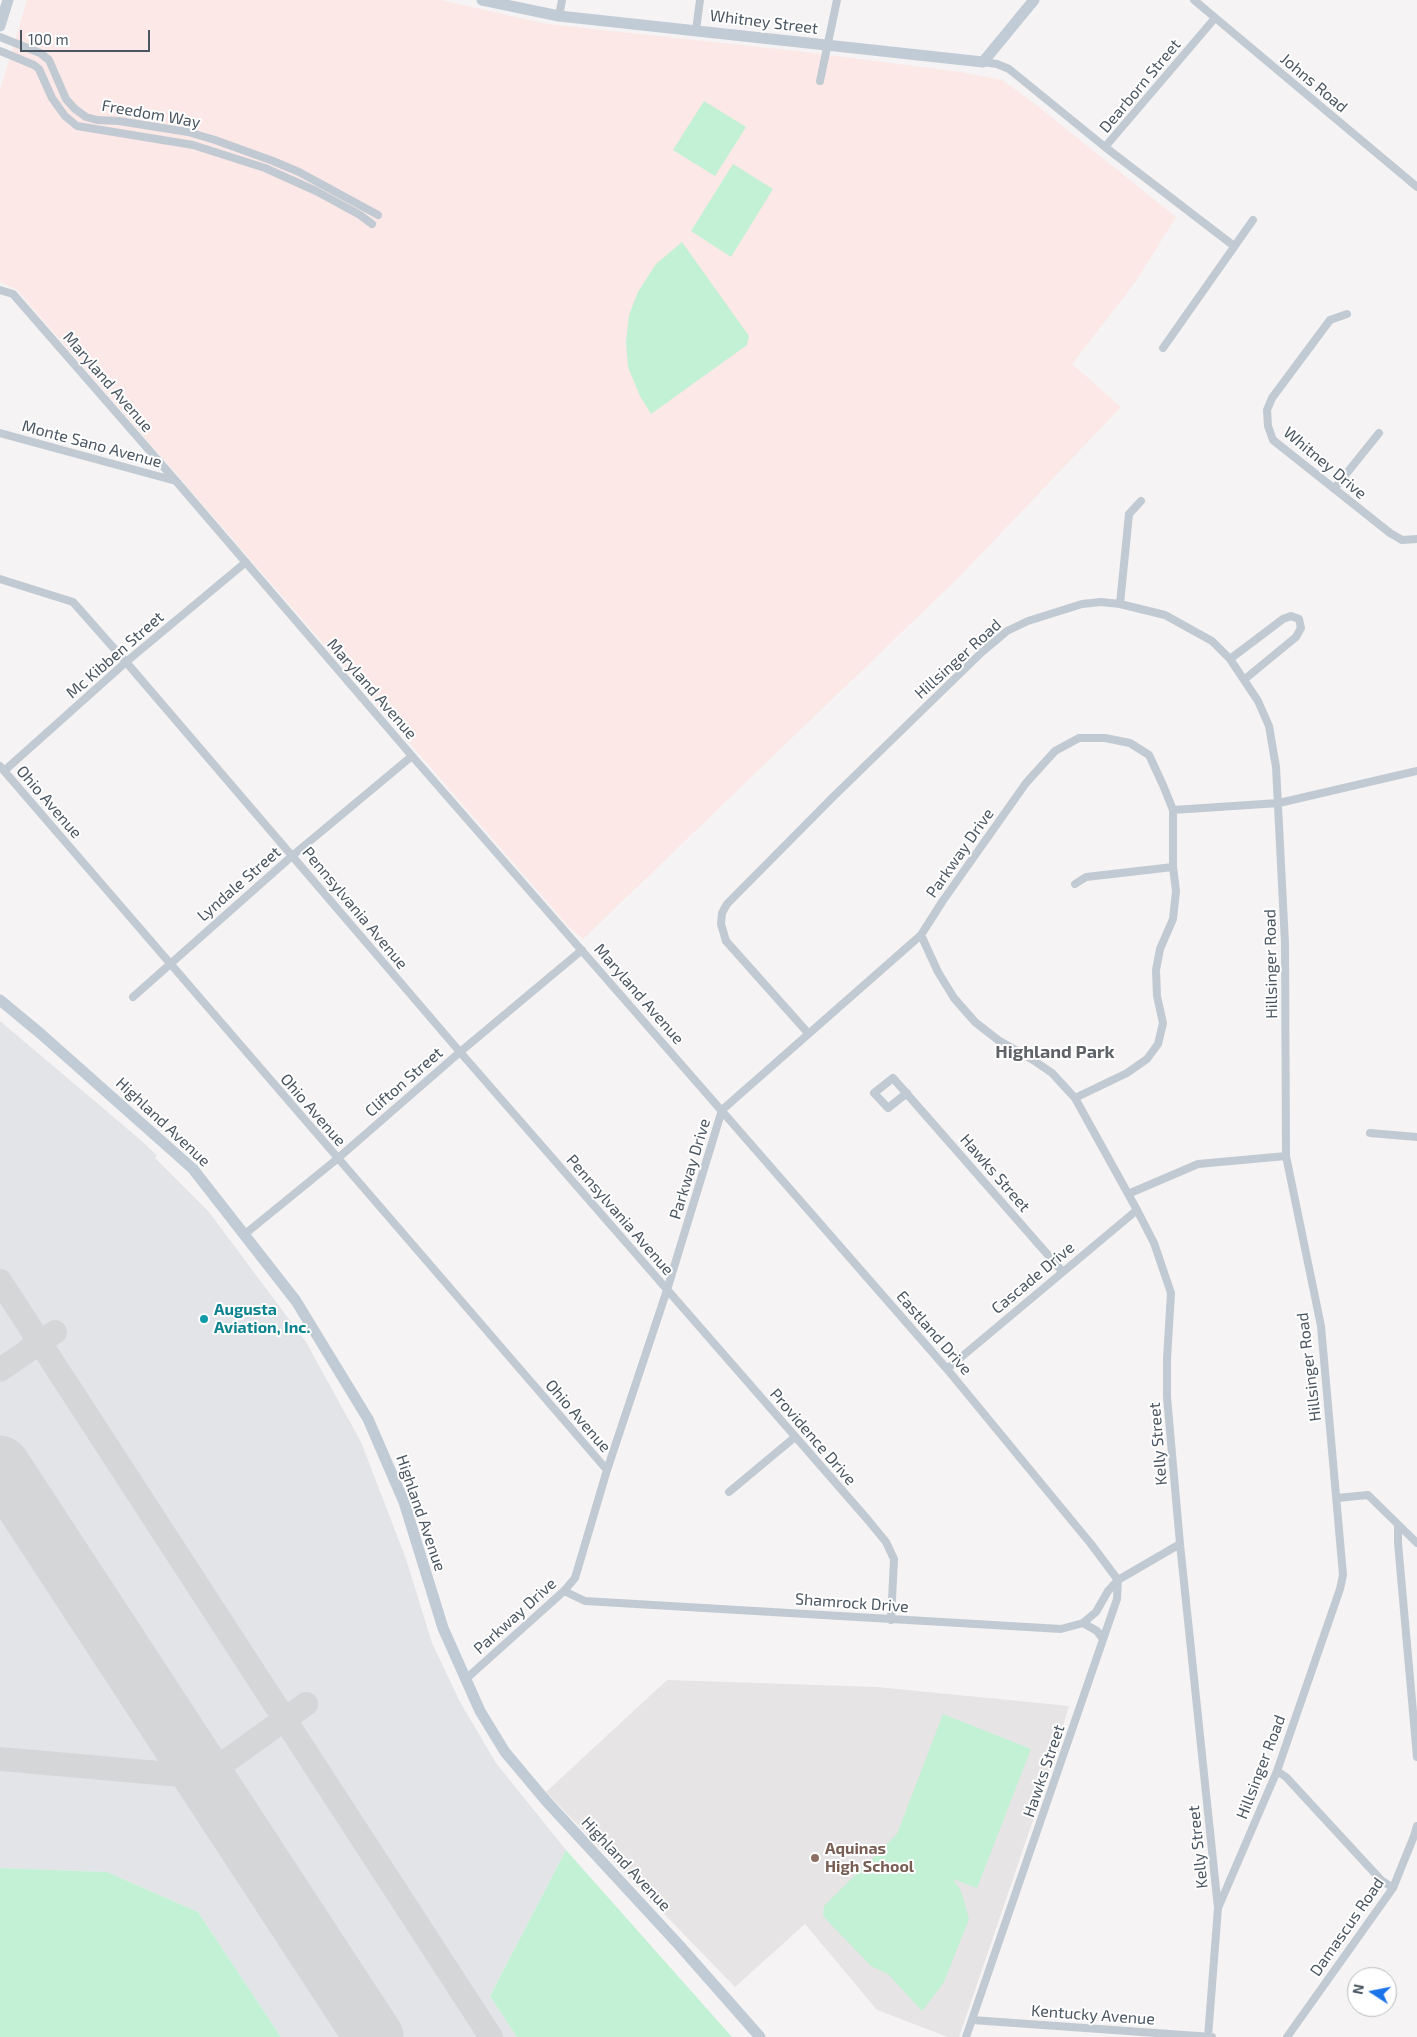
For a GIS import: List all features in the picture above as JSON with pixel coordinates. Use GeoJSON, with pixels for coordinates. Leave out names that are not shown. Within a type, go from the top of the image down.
{"type":"FeatureCollection","features":[{"type":"Feature","properties":{"kind":"main road"},"geometry":{"type":"LineString","coordinates":[[0,26],[8,0]]}},
{"type":"Feature","properties":{"kind":"main road","name":"Whitney Street"},"geometry":{"type":"LineString","coordinates":[[482,0],[559,16],[983,62]]}},
{"type":"Feature","properties":{"kind":"main road"},"geometry":{"type":"LineString","coordinates":[[983,62],[1034,0]]}},
{"type":"Feature","properties":{"kind":"main road","name":"Highland Avenue"},"geometry":{"type":"LineString","coordinates":[[0,1000],[193,1169],[296,1301],[368,1419],[404,1502],[442,1628],[480,1711],[505,1752],[546,1802],[760,2037]]}},
{"type":"Feature","properties":{"kind":"street"},"geometry":{"type":"LineString","coordinates":[[559,16],[562,0]]}},
{"type":"Feature","properties":{"kind":"street"},"geometry":{"type":"LineString","coordinates":[[696,30],[700,0]]}},
{"type":"Feature","properties":{"kind":"street"},"geometry":{"type":"LineString","coordinates":[[820,81],[837,0]]}},
{"type":"Feature","properties":{"kind":"street","name":"Johns Road"},"geometry":{"type":"LineString","coordinates":[[1194,0],[1417,186]]}},
{"type":"Feature","properties":{"kind":"street","name":"Dearborn Street"},"geometry":{"type":"LineString","coordinates":[[983,62],[997,64],[1009,69],[1105,147],[1215,18]]}},
{"type":"Feature","properties":{"kind":"street","name":"Freedom Way"},"geometry":{"type":"LineString","coordinates":[[0,37],[40,53],[50,60],[66,99],[86,117],[188,132],[223,143],[299,172],[378,215]]}},
{"type":"Feature","properties":{"kind":"street","name":"Freedom Way"},"geometry":{"type":"LineString","coordinates":[[0,51],[34,64],[39,68],[52,98],[65,116],[77,126],[193,144],[251,163],[297,181],[360,215],[372,224]]}},
{"type":"Feature","properties":{"kind":"street"},"geometry":{"type":"LineString","coordinates":[[1105,147],[1234,246]]}},
{"type":"Feature","properties":{"kind":"street"},"geometry":{"type":"LineString","coordinates":[[1163,348],[1252,220]]}},
{"type":"Feature","properties":{"kind":"street","name":"Maryland Avenue"},"geometry":{"type":"LineString","coordinates":[[0,290],[13,294],[412,756],[722,1110]]}},
{"type":"Feature","properties":{"kind":"street","name":"Whitney Drive"},"geometry":{"type":"LineString","coordinates":[[1347,314],[1330,320],[1272,398],[1268,410],[1268,426],[1273,440],[1390,533],[1402,540],[1417,539]]}},
{"type":"Feature","properties":{"kind":"street","name":"Monte Sano Avenue"},"geometry":{"type":"LineString","coordinates":[[0,433],[176,481]]}},
{"type":"Feature","properties":{"kind":"street"},"geometry":{"type":"LineString","coordinates":[[1334,489],[1379,433]]}},
{"type":"Feature","properties":{"kind":"street"},"geometry":{"type":"LineString","coordinates":[[1120,604],[1129,514],[1141,501]]}},
{"type":"Feature","properties":{"kind":"street","name":"Mc Kibben Street"},"geometry":{"type":"LineString","coordinates":[[2,769],[246,562]]}},
{"type":"Feature","properties":{"kind":"street","name":"Pennsylvania Avenue"},"geometry":{"type":"LineString","coordinates":[[0,579],[73,602],[667,1290]]}},
{"type":"Feature","properties":{"kind":"street","name":"Hillsinger Road"},"geometry":{"type":"LineString","coordinates":[[808,1033],[726,940],[721,924],[722,913],[727,904],[840,790],[981,653],[1007,631],[1036,618],[1082,604],[1120,604],[1165,615],[1212,641],[1230,659],[1258,701],[1269,726],[1276,767],[1285,943],[1286,1156],[1321,1326],[1343,1575],[1340,1589],[1277,1771],[1218,1908]]}},
{"type":"Feature","properties":{"kind":"street"},"geometry":{"type":"LineString","coordinates":[[1230,659],[1283,619],[1291,616],[1299,619],[1301,628],[1296,637],[1245,679]]}},
{"type":"Feature","properties":{"kind":"street","name":"Parkway Drive"},"geometry":{"type":"LineString","coordinates":[[466,1678],[564,1591],[575,1578],[607,1470],[667,1290],[722,1110],[921,935],[1026,783],[1055,751],[1079,738],[1105,738],[1130,743],[1149,755],[1173,810]]}},
{"type":"Feature","properties":{"kind":"street","name":"Lyndale Street"},"geometry":{"type":"LineString","coordinates":[[133,997],[292,856],[412,756]]}},
{"type":"Feature","properties":{"kind":"street","name":"Ohio Avenue"},"geometry":{"type":"LineString","coordinates":[[2,769],[168,964],[607,1470]]}},
{"type":"Feature","properties":{"kind":"street"},"geometry":{"type":"LineString","coordinates":[[1075,1098],[1127,1073],[1147,1059],[1158,1044],[1163,1023],[1157,996],[1156,970],[1160,949],[1173,919],[1176,891],[1173,867],[1173,810],[1279,803],[1417,771]]}},
{"type":"Feature","properties":{"kind":"street"},"geometry":{"type":"LineString","coordinates":[[1075,884],[1086,877],[1173,867]]}},
{"type":"Feature","properties":{"kind":"street","name":"Kelly Street"},"geometry":{"type":"LineString","coordinates":[[921,935],[938,972],[954,998],[975,1022],[998,1040],[1052,1073],[1075,1098],[1154,1244],[1172,1293],[1167,1359],[1167,1397],[1180,1544],[1218,1908],[1208,2037]]}},
{"type":"Feature","properties":{"kind":"street","name":"Clifton Street"},"geometry":{"type":"LineString","coordinates":[[245,1234],[338,1159],[460,1052],[582,950]]}},
{"type":"Feature","properties":{"kind":"street","name":"Hawks Street"},"geometry":{"type":"LineString","coordinates":[[907,1093],[1062,1271]]}},
{"type":"Feature","properties":{"kind":"street","name":"Eastland Drive"},"geometry":{"type":"LineString","coordinates":[[722,1110],[947,1369],[1091,1544],[1118,1580]]}},
{"type":"Feature","properties":{"kind":"street"},"geometry":{"type":"LineString","coordinates":[[1370,1132],[1417,1137]]}},
{"type":"Feature","properties":{"kind":"street"},"geometry":{"type":"LineString","coordinates":[[1128,1194],[1198,1164],[1286,1156]]}},
{"type":"Feature","properties":{"kind":"street","name":"Cascade Drive"},"geometry":{"type":"LineString","coordinates":[[947,1369],[1137,1210]]}},
{"type":"Feature","properties":{"kind":"street","name":"Providence Drive"},"geometry":{"type":"LineString","coordinates":[[667,1290],[886,1542],[894,1559],[891,1620]]}},
{"type":"Feature","properties":{"kind":"street"},"geometry":{"type":"LineString","coordinates":[[729,1492],[795,1437]]}},
{"type":"Feature","properties":{"kind":"street"},"geometry":{"type":"LineString","coordinates":[[1337,1498],[1368,1495],[1417,1543]]}},
{"type":"Feature","properties":{"kind":"street"},"geometry":{"type":"LineString","coordinates":[[1398,1526],[1400,1571],[1417,1757]]}},
{"type":"Feature","properties":{"kind":"street"},"geometry":{"type":"LineString","coordinates":[[1103,1639],[1097,1631],[1083,1624],[1096,1612],[1108,1591],[1118,1580],[1180,1544]]}},
{"type":"Feature","properties":{"kind":"street","name":"Hawks Street"},"geometry":{"type":"LineString","coordinates":[[966,2037],[1117,1599],[1118,1580]]}},
{"type":"Feature","properties":{"kind":"street","name":"Shamrock Drive"},"geometry":{"type":"LineString","coordinates":[[564,1591],[585,1600],[891,1620],[1061,1629],[1083,1624]]}},
{"type":"Feature","properties":{"kind":"street"},"geometry":{"type":"LineString","coordinates":[[1277,1771],[1286,1777],[1381,1880],[1393,1888]]}},
{"type":"Feature","properties":{"kind":"street","name":"Damascus Road"},"geometry":{"type":"LineString","coordinates":[[1286,2037],[1393,1888],[1417,1826]]}},
{"type":"Feature","properties":{"kind":"street","name":"Kentucky Avenue"},"geometry":{"type":"LineString","coordinates":[[972,2020],[1212,2037]]}},
{"type":"Feature","properties":{"kind":"shaded area"},"geometry":{"type":"Polygon","coordinates":[[[27,0],[440,0],[547,24],[796,51],[960,72],[1002,80],[1035,104],[1176,217],[1136,281],[1072,364],[1121,407],[959,577],[583,939],[569,927],[16,289],[0,282],[0,91],[27,0]]]}},
{"type":"Feature","properties":{"kind":"shaded area"},"geometry":{"type":"Polygon","coordinates":[[[0,1021],[143,1142],[157,1156],[155,1158],[209,1212],[306,1342],[361,1442],[406,1559],[432,1643],[460,1702],[496,1763],[566,1850],[490,1996],[517,2037],[281,2037],[198,1912],[107,1872],[0,1868],[0,1021]]]}},
{"type":"Feature","properties":{"kind":"shaded area","name":"Aquinas High School"},"geometry":{"type":"Polygon","coordinates":[[[667,1680],[877,1687],[1069,1706],[1047,1779],[959,2037],[948,2037],[877,2010],[805,1924],[735,1987],[546,1792],[667,1680]]]}},
{"type":"Feature","properties":{"kind":"green space"},"geometry":{"type":"Polygon","coordinates":[[[704,101],[746,127],[715,176],[673,150],[704,101]]]}},
{"type":"Feature","properties":{"kind":"green space"},"geometry":{"type":"Polygon","coordinates":[[[733,164],[773,189],[731,257],[691,231],[733,164]]]}},
{"type":"Feature","properties":{"kind":"green space"},"geometry":{"type":"Polygon","coordinates":[[[682,242],[749,336],[747,345],[651,414],[640,396],[628,367],[626,342],[629,315],[638,292],[656,264],[682,242]]]}},
{"type":"Feature","properties":{"kind":"green space"},"geometry":{"type":"Polygon","coordinates":[[[943,1714],[1031,1749],[977,1888],[953,1879],[961,1891],[969,1919],[944,1982],[922,2011],[888,1974],[871,1966],[823,1916],[824,1906],[897,1834],[943,1714]]]}},
{"type":"Feature","properties":{"kind":"green space"},"geometry":{"type":"Polygon","coordinates":[[[566,1850],[732,2037],[517,2037],[490,1996],[566,1850]]]}},
{"type":"Feature","properties":{"kind":"green space"},"geometry":{"type":"Polygon","coordinates":[[[0,1868],[107,1872],[198,1912],[281,2037],[0,2037],[0,1868]]]}},
{"type":"Feature","properties":{"kind":"taxiway"},"geometry":{"type":"LineString","coordinates":[[0,1281],[491,2037]]}},
{"type":"Feature","properties":{"kind":"taxiway"},"geometry":{"type":"LineString","coordinates":[[0,1370],[55,1332]]}},
{"type":"Feature","properties":{"kind":"taxiway"},"geometry":{"type":"LineString","coordinates":[[0,1759],[204,1777],[306,1704]]}},
{"type":"Feature","properties":{"kind":"runway"},"geometry":{"type":"LineString","coordinates":[[0,1465],[374,2037]]}},
{"type":"Feature","properties":{"kind":"place","name":"Augusta Aviation, Inc."},"geometry":{"type":"Point","coordinates":[204,1319]}},
{"type":"Feature","properties":{"kind":"place","name":"Aquinas High School"},"geometry":{"type":"Point","coordinates":[815,1858]}},
{"type":"Feature","properties":{"kind":"district","name":"Highland Park"},"geometry":{"type":"Point","coordinates":[1055,1052]}}]}
